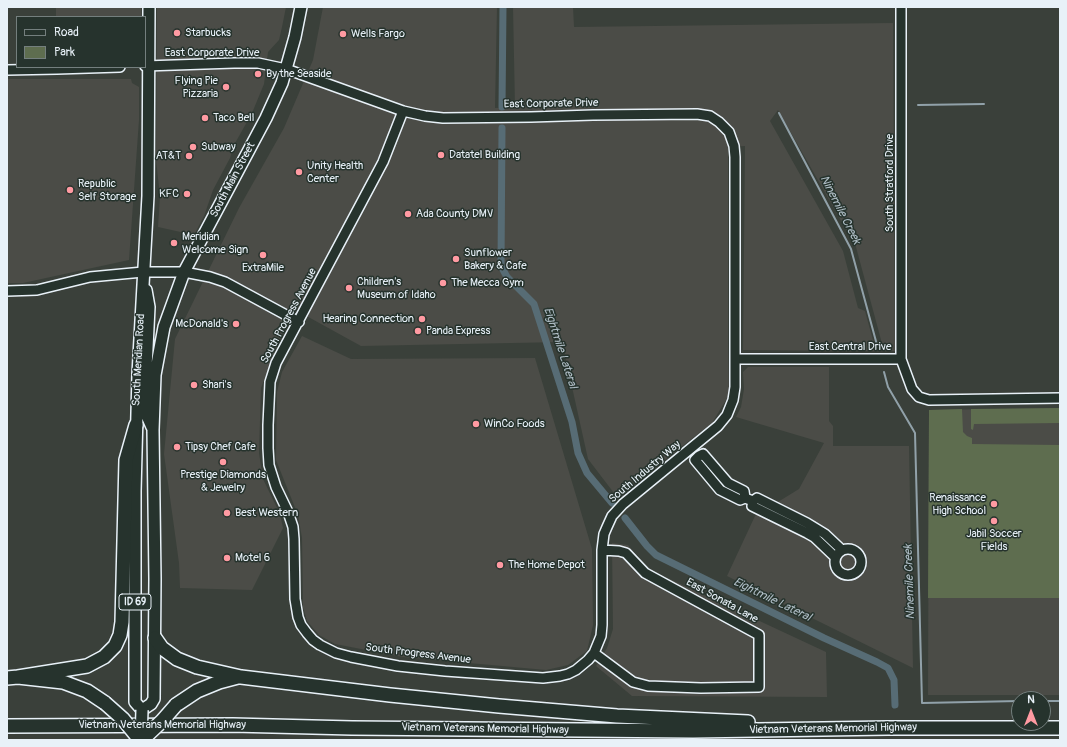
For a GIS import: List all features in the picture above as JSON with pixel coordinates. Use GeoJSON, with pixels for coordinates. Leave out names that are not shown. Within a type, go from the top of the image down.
{"type":"FeatureCollection","features":[{"type":"Feature","properties":{"kind":"highway"},"geometry":{"type":"LineString","coordinates":[[13,678],[87,666],[104,657],[115,646],[120,635],[122,622],[126,460],[136,425]]}},
{"type":"Feature","properties":{"kind":"highway"},"geometry":{"type":"LineString","coordinates":[[154,638],[162,648],[176,659],[197,667],[241,676],[390,695],[618,716],[888,728]]}},
{"type":"Feature","properties":{"kind":"highway"},"geometry":{"type":"LineString","coordinates":[[13,678],[63,682],[87,691],[105,703],[123,719],[141,740],[162,722],[176,705],[197,691],[219,682],[241,676]]}},
{"type":"Feature","properties":{"kind":"highway","name":"Vietnam Veterans Memorial Highway"},"geometry":{"type":"LineString","coordinates":[[7,726],[232,725],[352,728],[685,731],[888,728],[1060,728]]}},
{"type":"Feature","properties":{"kind":"main road","name":"South Meridian Road"},"geometry":{"type":"LineString","coordinates":[[141,740],[142,710],[136,702],[135,491],[136,425],[148,196],[147,66],[149,7]]}},
{"type":"Feature","properties":{"kind":"main road","name":"South Main Street"},"geometry":{"type":"LineString","coordinates":[[155,375],[164,327],[184,272],[266,118],[282,83],[295,37],[301,7]]}},
{"type":"Feature","properties":{"kind":"main road"},"geometry":{"type":"LineString","coordinates":[[143,272],[149,307],[144,410],[153,430]]}},
{"type":"Feature","properties":{"kind":"main road","name":"South Meridian Road"},"geometry":{"type":"LineString","coordinates":[[142,710],[151,704],[154,699],[155,579],[153,430],[155,375]]}},
{"type":"Feature","properties":{"kind":"street","name":"South Stratford Drive"},"geometry":{"type":"LineString","coordinates":[[901,7],[901,359]]}},
{"type":"Feature","properties":{"kind":"street","name":"East Corporate Drive"},"geometry":{"type":"LineString","coordinates":[[147,66],[258,63],[286,70],[403,111],[443,118],[697,114],[710,116],[725,127],[731,136],[734,146],[735,359]]}},
{"type":"Feature","properties":{"kind":"street"},"geometry":{"type":"LineString","coordinates":[[7,70],[82,68]]}},
{"type":"Feature","properties":{"kind":"street","name":"South Progress Avenue"},"geometry":{"type":"LineString","coordinates":[[403,111],[383,162],[276,363],[272,374],[269,389],[269,466],[293,527],[295,599],[298,617],[301,625],[320,646],[336,653],[351,657],[422,669],[543,678]]}},
{"type":"Feature","properties":{"kind":"street"},"geometry":{"type":"LineString","coordinates":[[7,291],[37,290],[90,277],[143,272],[184,272],[210,277],[224,282],[299,322]]}},
{"type":"Feature","properties":{"kind":"street","name":"East Central Drive"},"geometry":{"type":"LineString","coordinates":[[735,359],[901,359],[912,389],[919,397],[923,399],[1060,398]]}},
{"type":"Feature","properties":{"kind":"street","name":"South Industry Way"},"geometry":{"type":"LineString","coordinates":[[543,678],[551,678],[568,674],[582,665],[594,653],[601,636],[602,625],[602,550],[604,534],[612,516],[623,504],[718,426],[726,415],[733,400],[735,387],[735,359]]}},
{"type":"Feature","properties":{"kind":"street"},"geometry":{"type":"LineString","coordinates":[[693,447],[699,456],[703,454],[728,483],[744,492],[752,506],[814,537],[835,557]]}},
{"type":"Feature","properties":{"kind":"street"},"geometry":{"type":"LineString","coordinates":[[749,499],[757,498],[807,523],[825,534],[842,550]]}},
{"type":"Feature","properties":{"kind":"street"},"geometry":{"type":"LineString","coordinates":[[847,548],[852,549],[859,554],[861,558],[862,563],[858,571],[851,575],[842,574],[836,568],[834,561],[835,557],[842,550],[847,548]]}},
{"type":"Feature","properties":{"kind":"street","name":"East Sonata Lane"},"geometry":{"type":"LineString","coordinates":[[594,653],[633,682],[648,686],[701,688],[759,686],[760,636],[645,573],[626,553],[602,550]]}},
{"type":"Feature","properties":{"kind":"shaded area"},"geometry":{"type":"Polygon","coordinates":[[[56,7],[141,7],[141,16],[56,16],[56,7]]]}},
{"type":"Feature","properties":{"kind":"shaded area"},"geometry":{"type":"Polygon","coordinates":[[[157,7],[286,7],[279,40],[268,52],[264,84],[252,113],[234,145],[230,158],[213,190],[204,216],[194,235],[158,227],[160,196],[156,160],[157,7]]]}},
{"type":"Feature","properties":{"kind":"shaded area"},"geometry":{"type":"Polygon","coordinates":[[[323,7],[497,7],[495,108],[515,107],[513,7],[573,7],[574,27],[893,23],[895,351],[884,351],[856,247],[778,110],[770,121],[843,251],[858,308],[865,311],[876,351],[743,350],[745,146],[728,147],[729,395],[712,423],[617,497],[588,459],[562,342],[361,346],[292,308],[261,388],[259,453],[263,479],[280,514],[283,528],[252,590],[180,588],[179,563],[164,454],[175,339],[239,208],[284,128],[313,60],[323,7]]]}},
{"type":"Feature","properties":{"kind":"shaded area","name":"Republic Self Storage"},"geometry":{"type":"Polygon","coordinates":[[[7,79],[131,79],[132,83],[139,87],[139,120],[129,260],[23,283],[7,283],[7,79]]]}},
{"type":"Feature","properties":{"kind":"shaded area"},"geometry":{"type":"Polygon","coordinates":[[[302,336],[351,359],[535,358],[592,549],[593,625],[587,651],[568,665],[546,670],[403,657],[335,644],[319,635],[307,621],[303,607],[302,538],[298,515],[276,460],[277,392],[282,372],[302,336]]]}},
{"type":"Feature","properties":{"kind":"shaded area"},"geometry":{"type":"Polygon","coordinates":[[[748,367],[829,367],[829,421],[833,426],[833,446],[909,446],[913,668],[727,576],[755,516],[799,489],[824,443],[736,417],[741,407],[744,389],[743,372],[748,367]]]}},
{"type":"Feature","properties":{"kind":"shaded area","name":"Renaissance High School"},"geometry":{"type":"Polygon","coordinates":[[[1060,408],[1060,695],[1051,695],[1051,691],[1011,691],[1011,695],[928,695],[929,410],[1060,408]]]}},
{"type":"Feature","properties":{"kind":"shaded area"},"geometry":{"type":"Polygon","coordinates":[[[612,543],[628,545],[646,568],[826,652],[827,697],[632,696],[596,666],[607,648],[613,629],[612,543]]]}},
{"type":"Feature","properties":{"kind":"green space"},"geometry":{"type":"Polygon","coordinates":[[[1060,408],[1060,423],[974,424],[973,430],[971,429],[971,409],[1060,408]]]}},
{"type":"Feature","properties":{"kind":"green space","name":"Jabil Soccer Fields"},"geometry":{"type":"Polygon","coordinates":[[[962,409],[963,432],[972,438],[972,444],[1060,445],[1060,598],[928,598],[929,410],[962,409]]]}},
{"type":"Feature","properties":{"kind":"waterway","name":"Eightmile Lateral"},"geometry":{"type":"LineString","coordinates":[[502,107],[503,7]]}},
{"type":"Feature","properties":{"kind":"waterway"},"geometry":{"type":"LineString","coordinates":[[918,105],[984,104]]}},
{"type":"Feature","properties":{"kind":"waterway","name":"Ninemile Creek"},"geometry":{"type":"LineString","coordinates":[[779,113],[851,249],[877,345]]}},
{"type":"Feature","properties":{"kind":"waterway","name":"Eightmile Lateral"},"geometry":{"type":"LineString","coordinates":[[502,128],[501,266],[507,277],[534,304],[572,422],[578,453],[587,473],[612,503]]}},
{"type":"Feature","properties":{"kind":"waterway","name":"Ninemile Creek"},"geometry":{"type":"LineString","coordinates":[[884,372],[888,387],[915,433],[922,703],[1011,701]]}},
{"type":"Feature","properties":{"kind":"waterway","name":"Eightmile Lateral"},"geometry":{"type":"LineString","coordinates":[[625,518],[656,555],[888,668],[894,680],[895,705]]}},
{"type":"Feature","properties":{"kind":"waterway","name":"Ninemile Creek"},"geometry":{"type":"LineString","coordinates":[[1051,701],[1060,701]]}},
{"type":"Feature","properties":{"kind":"place","name":"Starbucks"},"geometry":{"type":"Point","coordinates":[177,33]}},
{"type":"Feature","properties":{"kind":"place","name":"Wells Fargo"},"geometry":{"type":"Point","coordinates":[343,34]}},
{"type":"Feature","properties":{"kind":"place","name":"By the Seaside"},"geometry":{"type":"Point","coordinates":[258,74]}},
{"type":"Feature","properties":{"kind":"place","name":"Flying Pie Pizzaria"},"geometry":{"type":"Point","coordinates":[226,87]}},
{"type":"Feature","properties":{"kind":"place","name":"Taco Bell"},"geometry":{"type":"Point","coordinates":[205,118]}},
{"type":"Feature","properties":{"kind":"place","name":"Subway"},"geometry":{"type":"Point","coordinates":[193,147]}},
{"type":"Feature","properties":{"kind":"place","name":"Datatel Building"},"geometry":{"type":"Point","coordinates":[441,155]}},
{"type":"Feature","properties":{"kind":"place","name":"AT&T"},"geometry":{"type":"Point","coordinates":[189,156]}},
{"type":"Feature","properties":{"kind":"place","name":"Unity Health Center"},"geometry":{"type":"Point","coordinates":[299,172]}},
{"type":"Feature","properties":{"kind":"place","name":"Republic Self Storage"},"geometry":{"type":"Point","coordinates":[70,190]}},
{"type":"Feature","properties":{"kind":"place","name":"KFC"},"geometry":{"type":"Point","coordinates":[187,194]}},
{"type":"Feature","properties":{"kind":"place","name":"Ada County DMV"},"geometry":{"type":"Point","coordinates":[408,214]}},
{"type":"Feature","properties":{"kind":"place","name":"Meridian Welcome Sign"},"geometry":{"type":"Point","coordinates":[174,243]}},
{"type":"Feature","properties":{"kind":"place","name":"ExtraMile"},"geometry":{"type":"Point","coordinates":[263,255]}},
{"type":"Feature","properties":{"kind":"place","name":"Sunflower Bakery & Cafe"},"geometry":{"type":"Point","coordinates":[456,259]}},
{"type":"Feature","properties":{"kind":"place","name":"The Mecca Gym"},"geometry":{"type":"Point","coordinates":[443,283]}},
{"type":"Feature","properties":{"kind":"place","name":"Children's Museum of Idaho"},"geometry":{"type":"Point","coordinates":[349,288]}},
{"type":"Feature","properties":{"kind":"place","name":"Hearing Connection"},"geometry":{"type":"Point","coordinates":[422,319]}},
{"type":"Feature","properties":{"kind":"place","name":"McDonald's"},"geometry":{"type":"Point","coordinates":[236,324]}},
{"type":"Feature","properties":{"kind":"place","name":"Panda Express"},"geometry":{"type":"Point","coordinates":[418,331]}},
{"type":"Feature","properties":{"kind":"place","name":"Shari's"},"geometry":{"type":"Point","coordinates":[194,385]}},
{"type":"Feature","properties":{"kind":"place","name":"WinCo Foods"},"geometry":{"type":"Point","coordinates":[476,424]}},
{"type":"Feature","properties":{"kind":"place","name":"Tipsy Chef Cafe"},"geometry":{"type":"Point","coordinates":[177,447]}},
{"type":"Feature","properties":{"kind":"place","name":"Prestige Diamonds & Jewelry"},"geometry":{"type":"Point","coordinates":[223,462]}},
{"type":"Feature","properties":{"kind":"place","name":"Renaissance High School"},"geometry":{"type":"Point","coordinates":[994,504]}},
{"type":"Feature","properties":{"kind":"place","name":"Best Western"},"geometry":{"type":"Point","coordinates":[227,513]}},
{"type":"Feature","properties":{"kind":"place","name":"Jabil Soccer Fields"},"geometry":{"type":"Point","coordinates":[994,521]}},
{"type":"Feature","properties":{"kind":"place","name":"Motel 6"},"geometry":{"type":"Point","coordinates":[227,558]}},
{"type":"Feature","properties":{"kind":"place","name":"The Home Depot"},"geometry":{"type":"Point","coordinates":[500,565]}}]}
